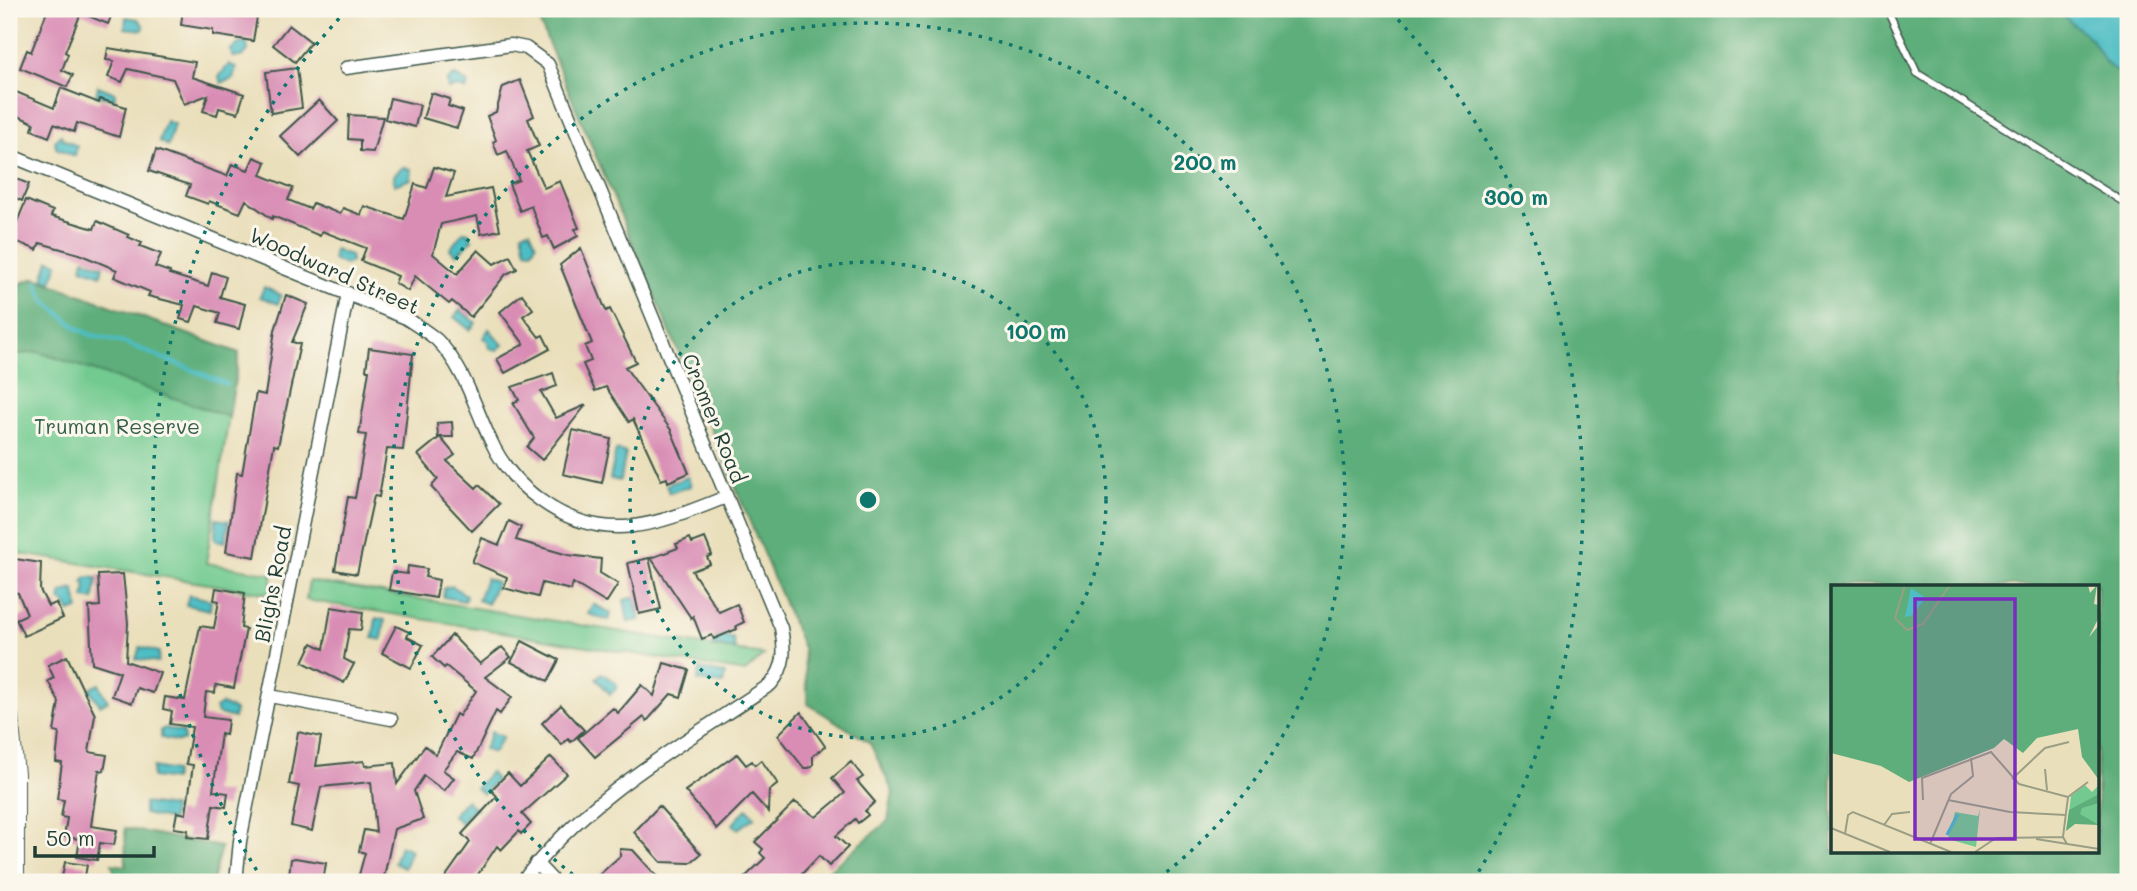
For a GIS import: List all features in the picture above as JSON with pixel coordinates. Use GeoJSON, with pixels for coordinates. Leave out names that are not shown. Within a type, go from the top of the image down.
{"type":"FeatureCollection","features":[{"type":"Feature","properties":{"kind":"street","name":"Cromer Road"},"geometry":{"type":"LineString","coordinates":[[346,68],[511,45],[526,48],[548,64],[781,628],[785,653],[780,673],[771,684],[598,803],[536,863],[522,882]]}},
{"type":"Feature","properties":{"kind":"street","name":"Woodward Street"},"geometry":{"type":"LineString","coordinates":[[9,155],[406,318],[436,340],[460,371],[491,441],[508,470],[526,490],[562,517],[601,529],[643,526],[672,519],[726,497]]}},
{"type":"Feature","properties":{"kind":"street","name":"Blighs Road"},"geometry":{"type":"LineString","coordinates":[[236,882],[240,841],[348,293]]}},
{"type":"Feature","properties":{"kind":"street"},"geometry":{"type":"LineString","coordinates":[[270,696],[391,719]]}},
{"type":"Feature","properties":{"kind":"street"},"geometry":{"type":"LineString","coordinates":[[9,716],[15,882]]}},
{"type":"Feature","properties":{"kind":"street"},"geometry":{"type":"LineString","coordinates":[[536,863],[554,882]]}},
{"type":"Feature","properties":{"kind":"lane"},"geometry":{"type":"LineString","coordinates":[[1887,9],[1917,73],[2128,205]]}},
{"type":"Feature","properties":{"kind":"green space"},"geometry":{"type":"Polygon","coordinates":[[[534,9],[2128,9],[2128,882],[815,882],[888,821],[893,792],[870,743],[808,704],[803,648],[534,9]]]}},
{"type":"Feature","properties":{"kind":"green space","name":"Truman Reserve"},"geometry":{"type":"Polygon","coordinates":[[[35,278],[239,353],[206,563],[273,574],[270,594],[9,552],[9,288],[35,278]]]}},
{"type":"Feature","properties":{"kind":"green space"},"geometry":{"type":"Polygon","coordinates":[[[35,278],[239,353],[229,417],[39,352],[9,355],[9,288],[35,278]]]}},
{"type":"Feature","properties":{"kind":"green space"},"geometry":{"type":"Polygon","coordinates":[[[309,581],[764,655],[745,672],[306,600],[309,581]]]}},
{"type":"Feature","properties":{"kind":"green space"},"geometry":{"type":"Polygon","coordinates":[[[125,828],[221,847],[212,882],[117,882],[112,864],[126,866],[125,828]]]}},
{"type":"Feature","properties":{"kind":"water"},"geometry":{"type":"Polygon","coordinates":[[[2055,9],[2128,9],[2128,82],[2105,62],[2091,39],[2055,9]]]}},
{"type":"Feature","properties":{"kind":"water"},"geometry":{"type":"Polygon","coordinates":[[[126,17],[138,19],[144,26],[143,30],[125,28],[126,17]]]}},
{"type":"Feature","properties":{"kind":"water"},"geometry":{"type":"Polygon","coordinates":[[[242,42],[247,43],[248,51],[241,57],[233,57],[230,50],[242,42]]]}},
{"type":"Feature","properties":{"kind":"water"},"geometry":{"type":"Polygon","coordinates":[[[229,64],[236,68],[233,79],[221,83],[219,77],[229,64]]]}},
{"type":"Feature","properties":{"kind":"water"},"geometry":{"type":"Polygon","coordinates":[[[455,76],[468,83],[466,90],[459,87],[448,89],[447,80],[455,76]]]}},
{"type":"Feature","properties":{"kind":"water"},"geometry":{"type":"Polygon","coordinates":[[[98,86],[115,93],[115,99],[96,96],[98,86]]]}},
{"type":"Feature","properties":{"kind":"water"},"geometry":{"type":"Polygon","coordinates":[[[166,121],[174,124],[168,146],[159,141],[166,121]]]}},
{"type":"Feature","properties":{"kind":"water"},"geometry":{"type":"Polygon","coordinates":[[[61,135],[63,139],[77,146],[75,156],[56,148],[55,141],[61,135]]]}},
{"type":"Feature","properties":{"kind":"water"},"geometry":{"type":"Polygon","coordinates":[[[403,167],[411,169],[411,179],[394,185],[394,175],[403,167]]]}},
{"type":"Feature","properties":{"kind":"water"},"geometry":{"type":"Polygon","coordinates":[[[530,230],[536,244],[532,251],[526,250],[522,232],[530,230]]]}},
{"type":"Feature","properties":{"kind":"water"},"geometry":{"type":"Polygon","coordinates":[[[463,232],[469,233],[472,240],[457,255],[450,249],[463,232]]]}},
{"type":"Feature","properties":{"kind":"water"},"geometry":{"type":"Polygon","coordinates":[[[334,250],[350,255],[351,262],[345,265],[333,260],[334,250]]]}},
{"type":"Feature","properties":{"kind":"water"},"geometry":{"type":"Polygon","coordinates":[[[84,259],[103,266],[101,275],[82,268],[84,259]]]}},
{"type":"Feature","properties":{"kind":"water"},"geometry":{"type":"Polygon","coordinates":[[[49,260],[58,263],[52,282],[43,279],[49,260]]]}},
{"type":"Feature","properties":{"kind":"water"},"geometry":{"type":"Polygon","coordinates":[[[264,287],[281,295],[278,304],[260,297],[264,287]]]}},
{"type":"Feature","properties":{"kind":"water"},"geometry":{"type":"Polygon","coordinates":[[[460,310],[476,323],[470,330],[454,317],[460,310]]]}},
{"type":"Feature","properties":{"kind":"water"},"geometry":{"type":"Polygon","coordinates":[[[489,329],[503,345],[497,350],[489,348],[488,341],[483,338],[489,329]]]}},
{"type":"Feature","properties":{"kind":"water"},"geometry":{"type":"Polygon","coordinates":[[[616,450],[626,453],[620,481],[610,479],[616,450]]]}},
{"type":"Feature","properties":{"kind":"water"},"geometry":{"type":"Polygon","coordinates":[[[688,477],[691,486],[669,493],[666,485],[688,477]]]}},
{"type":"Feature","properties":{"kind":"water"},"geometry":{"type":"Polygon","coordinates":[[[216,519],[229,521],[225,542],[215,540],[216,519]]]}},
{"type":"Feature","properties":{"kind":"water"},"geometry":{"type":"Polygon","coordinates":[[[87,577],[97,578],[94,600],[84,598],[86,585],[83,582],[87,577]]]}},
{"type":"Feature","properties":{"kind":"water"},"geometry":{"type":"Polygon","coordinates":[[[486,578],[497,582],[487,604],[478,600],[486,578]]]}},
{"type":"Feature","properties":{"kind":"water"},"geometry":{"type":"Polygon","coordinates":[[[452,586],[466,595],[465,601],[443,597],[444,588],[452,586]]]}},
{"type":"Feature","properties":{"kind":"water"},"geometry":{"type":"Polygon","coordinates":[[[74,589],[79,609],[69,612],[67,605],[60,600],[62,592],[74,589]]]}},
{"type":"Feature","properties":{"kind":"water"},"geometry":{"type":"Polygon","coordinates":[[[189,595],[211,600],[210,610],[186,605],[189,595]]]}},
{"type":"Feature","properties":{"kind":"water"},"geometry":{"type":"Polygon","coordinates":[[[635,597],[640,620],[628,622],[624,600],[635,597]]]}},
{"type":"Feature","properties":{"kind":"water"},"geometry":{"type":"Polygon","coordinates":[[[593,604],[611,613],[608,620],[588,614],[593,604]]]}},
{"type":"Feature","properties":{"kind":"water"},"geometry":{"type":"Polygon","coordinates":[[[376,618],[385,620],[382,640],[373,638],[376,618]]]}},
{"type":"Feature","properties":{"kind":"water"},"geometry":{"type":"Polygon","coordinates":[[[723,636],[733,638],[735,649],[713,645],[714,640],[723,636]]]}},
{"type":"Feature","properties":{"kind":"water"},"geometry":{"type":"Polygon","coordinates":[[[140,647],[159,652],[158,662],[136,659],[140,647]]]}},
{"type":"Feature","properties":{"kind":"water"},"geometry":{"type":"Polygon","coordinates":[[[700,669],[725,674],[723,684],[698,681],[700,669]]]}},
{"type":"Feature","properties":{"kind":"water"},"geometry":{"type":"Polygon","coordinates":[[[602,673],[617,684],[610,694],[596,678],[602,673]]]}},
{"type":"Feature","properties":{"kind":"water"},"geometry":{"type":"Polygon","coordinates":[[[99,684],[108,701],[100,705],[89,689],[99,684]]]}},
{"type":"Feature","properties":{"kind":"water"},"geometry":{"type":"Polygon","coordinates":[[[221,704],[235,710],[234,718],[218,714],[215,708],[221,704]]]}},
{"type":"Feature","properties":{"kind":"water"},"geometry":{"type":"Polygon","coordinates":[[[165,728],[183,732],[184,740],[179,742],[161,738],[161,730],[165,728]]]}},
{"type":"Feature","properties":{"kind":"water"},"geometry":{"type":"Polygon","coordinates":[[[491,732],[503,737],[493,753],[484,749],[491,732]]]}},
{"type":"Feature","properties":{"kind":"water"},"geometry":{"type":"Polygon","coordinates":[[[153,767],[175,771],[173,780],[152,777],[153,767]]]}},
{"type":"Feature","properties":{"kind":"water"},"geometry":{"type":"Polygon","coordinates":[[[490,772],[496,780],[483,794],[476,788],[490,772]]]}},
{"type":"Feature","properties":{"kind":"water"},"geometry":{"type":"Polygon","coordinates":[[[466,800],[476,809],[472,809],[461,823],[452,815],[466,800]]]}},
{"type":"Feature","properties":{"kind":"water"},"geometry":{"type":"Polygon","coordinates":[[[144,803],[173,807],[172,820],[144,814],[144,803]]]}},
{"type":"Feature","properties":{"kind":"water"},"geometry":{"type":"Polygon","coordinates":[[[747,808],[755,817],[738,829],[733,824],[747,808]]]}},
{"type":"Feature","properties":{"kind":"water"},"geometry":{"type":"Polygon","coordinates":[[[400,845],[411,850],[404,868],[394,863],[400,845]]]}},
{"type":"Feature","properties":{"kind":"building"},"geometry":{"type":"Polygon","coordinates":[[[48,9],[114,9],[108,24],[81,13],[65,52],[68,54],[62,70],[73,75],[67,87],[20,68],[27,50],[31,52],[48,9]]]}},
{"type":"Feature","properties":{"kind":"building"},"geometry":{"type":"Polygon","coordinates":[[[183,9],[257,17],[253,41],[213,35],[213,30],[181,25],[183,9]]]}},
{"type":"Feature","properties":{"kind":"building"},"geometry":{"type":"Polygon","coordinates":[[[289,25],[311,42],[295,62],[273,45],[289,25]]]}},
{"type":"Feature","properties":{"kind":"building"},"geometry":{"type":"Polygon","coordinates":[[[108,48],[195,62],[192,77],[244,94],[238,113],[219,108],[217,115],[203,111],[208,95],[184,104],[173,79],[128,69],[122,82],[108,77],[114,61],[106,60],[108,48]]]}},
{"type":"Feature","properties":{"kind":"building"},"geometry":{"type":"Polygon","coordinates":[[[297,68],[302,108],[271,113],[266,72],[297,68]]]}},
{"type":"Feature","properties":{"kind":"building"},"geometry":{"type":"Polygon","coordinates":[[[520,80],[534,116],[528,119],[539,146],[527,151],[544,188],[560,181],[579,228],[575,229],[578,236],[554,249],[548,236],[543,238],[531,206],[520,211],[509,184],[519,180],[507,151],[498,155],[493,142],[496,140],[487,116],[496,112],[503,87],[520,80]]]}},
{"type":"Feature","properties":{"kind":"building"},"geometry":{"type":"Polygon","coordinates":[[[61,88],[99,103],[100,99],[126,107],[119,137],[77,123],[74,132],[54,124],[49,137],[32,130],[34,123],[9,112],[9,89],[54,108],[61,88]]]}},
{"type":"Feature","properties":{"kind":"building"},"geometry":{"type":"Polygon","coordinates":[[[431,93],[450,99],[448,106],[463,111],[457,128],[423,118],[431,93]]]}},
{"type":"Feature","properties":{"kind":"building"},"geometry":{"type":"Polygon","coordinates":[[[390,98],[420,105],[415,127],[385,119],[390,98]]]}},
{"type":"Feature","properties":{"kind":"building"},"geometry":{"type":"Polygon","coordinates":[[[319,100],[338,121],[300,157],[280,136],[319,100]]]}},
{"type":"Feature","properties":{"kind":"building"},"geometry":{"type":"Polygon","coordinates":[[[349,115],[383,117],[373,152],[360,151],[360,140],[348,139],[349,115]]]}},
{"type":"Feature","properties":{"kind":"building"},"geometry":{"type":"Polygon","coordinates":[[[156,150],[227,176],[232,164],[248,170],[254,157],[266,162],[261,175],[293,188],[288,200],[310,209],[313,203],[340,214],[343,208],[361,215],[364,206],[404,219],[415,184],[427,188],[434,167],[454,173],[446,197],[491,188],[500,230],[481,234],[477,216],[441,224],[433,254],[457,274],[478,250],[494,264],[510,256],[517,269],[506,274],[471,317],[452,301],[449,304],[415,276],[408,291],[395,283],[398,276],[361,261],[366,248],[322,231],[320,236],[273,216],[272,219],[246,200],[240,213],[209,201],[208,204],[186,196],[190,185],[149,171],[156,150]]]}},
{"type":"Feature","properties":{"kind":"building"},"geometry":{"type":"Polygon","coordinates":[[[9,176],[29,184],[22,201],[9,195],[9,176]]]}},
{"type":"Feature","properties":{"kind":"building"},"geometry":{"type":"Polygon","coordinates":[[[26,200],[53,211],[51,216],[94,229],[97,221],[129,235],[128,237],[142,243],[140,246],[161,254],[155,267],[170,272],[169,274],[208,286],[212,272],[226,277],[220,297],[245,304],[239,329],[217,323],[220,313],[197,306],[191,322],[180,319],[184,305],[148,296],[150,292],[114,277],[117,270],[79,254],[40,243],[37,250],[10,239],[26,200]]]}},
{"type":"Feature","properties":{"kind":"building"},"geometry":{"type":"Polygon","coordinates":[[[581,248],[606,311],[610,309],[636,362],[625,367],[671,430],[689,473],[668,482],[667,478],[661,480],[633,419],[629,422],[606,387],[595,391],[583,364],[591,361],[585,346],[592,343],[560,265],[581,248]]]}},
{"type":"Feature","properties":{"kind":"building"},"geometry":{"type":"Polygon","coordinates":[[[522,294],[533,309],[523,316],[539,337],[543,335],[550,349],[505,373],[497,359],[524,344],[500,312],[522,294]]]}},
{"type":"Feature","properties":{"kind":"building"},"geometry":{"type":"Polygon","coordinates":[[[286,295],[308,304],[292,342],[300,344],[278,446],[274,445],[255,557],[226,552],[237,473],[242,474],[256,393],[265,395],[275,330],[286,295]]]}},
{"type":"Feature","properties":{"kind":"building"},"geometry":{"type":"Polygon","coordinates":[[[369,348],[413,354],[403,450],[387,449],[379,497],[374,496],[357,574],[335,570],[348,497],[355,498],[366,435],[359,434],[369,370],[366,370],[369,348]]]}},
{"type":"Feature","properties":{"kind":"building"},"geometry":{"type":"Polygon","coordinates":[[[553,373],[557,386],[541,392],[556,418],[586,405],[542,460],[527,447],[534,438],[513,403],[519,400],[512,387],[553,373]]]}},
{"type":"Feature","properties":{"kind":"building"},"geometry":{"type":"Polygon","coordinates":[[[452,422],[453,437],[438,437],[437,423],[452,422]]]}},
{"type":"Feature","properties":{"kind":"building"},"geometry":{"type":"Polygon","coordinates":[[[573,430],[611,439],[602,483],[563,474],[573,430]]]}},
{"type":"Feature","properties":{"kind":"building"},"geometry":{"type":"Polygon","coordinates":[[[440,437],[455,455],[447,461],[476,488],[479,485],[499,504],[472,531],[431,487],[438,479],[418,455],[440,437]]]}},
{"type":"Feature","properties":{"kind":"building"},"geometry":{"type":"Polygon","coordinates":[[[509,521],[521,527],[516,540],[568,555],[601,559],[600,573],[618,584],[606,603],[573,583],[571,590],[542,583],[538,597],[504,588],[507,577],[472,562],[482,538],[499,545],[509,521]]]}},
{"type":"Feature","properties":{"kind":"building"},"geometry":{"type":"Polygon","coordinates":[[[690,538],[692,543],[705,538],[712,555],[707,557],[710,564],[692,571],[719,612],[737,604],[744,622],[736,626],[737,629],[714,639],[712,635],[702,639],[693,616],[691,618],[651,558],[678,548],[676,544],[690,538]]]}},
{"type":"Feature","properties":{"kind":"building"},"geometry":{"type":"Polygon","coordinates":[[[9,558],[41,563],[40,590],[48,606],[56,603],[63,618],[24,636],[16,619],[27,614],[18,593],[13,592],[15,580],[9,579],[9,558]]]}},
{"type":"Feature","properties":{"kind":"building"},"geometry":{"type":"Polygon","coordinates":[[[649,558],[661,609],[639,614],[628,563],[649,558]]]}},
{"type":"Feature","properties":{"kind":"building"},"geometry":{"type":"Polygon","coordinates":[[[408,566],[427,569],[425,577],[439,580],[436,598],[389,590],[392,572],[407,574],[408,566]]]}},
{"type":"Feature","properties":{"kind":"building"},"geometry":{"type":"Polygon","coordinates":[[[123,574],[128,623],[126,661],[160,673],[153,693],[137,688],[132,703],[112,696],[120,672],[92,663],[89,607],[100,606],[98,575],[123,574]]]}},
{"type":"Feature","properties":{"kind":"building"},"geometry":{"type":"Polygon","coordinates":[[[216,588],[245,593],[241,628],[246,629],[234,688],[216,685],[215,693],[206,692],[203,717],[228,720],[226,735],[221,734],[213,791],[228,793],[226,807],[213,805],[208,839],[187,837],[188,830],[174,828],[177,812],[186,814],[193,765],[186,764],[192,727],[170,724],[172,711],[163,709],[165,697],[185,700],[200,626],[214,628],[219,601],[214,600],[216,588]]]}},
{"type":"Feature","properties":{"kind":"building"},"geometry":{"type":"Polygon","coordinates":[[[331,607],[363,612],[361,630],[349,629],[344,659],[354,664],[344,683],[303,662],[312,643],[324,649],[331,607]]]}},
{"type":"Feature","properties":{"kind":"building"},"geometry":{"type":"Polygon","coordinates":[[[396,626],[409,632],[407,637],[423,645],[411,668],[382,653],[396,626]]]}},
{"type":"Feature","properties":{"kind":"building"},"geometry":{"type":"Polygon","coordinates":[[[452,635],[480,664],[502,647],[511,657],[485,677],[512,697],[500,714],[496,711],[473,759],[457,752],[443,770],[454,778],[444,791],[424,776],[414,791],[423,819],[394,829],[383,882],[357,882],[365,853],[359,851],[364,830],[376,832],[371,782],[321,787],[312,831],[291,826],[299,786],[289,784],[298,732],[321,737],[316,766],[364,761],[365,766],[395,763],[397,784],[425,746],[436,755],[456,714],[459,716],[476,691],[432,657],[452,635]]]}},
{"type":"Feature","properties":{"kind":"building"},"geometry":{"type":"Polygon","coordinates":[[[522,641],[559,660],[548,681],[511,662],[522,641]]]}},
{"type":"Feature","properties":{"kind":"building"},"geometry":{"type":"Polygon","coordinates":[[[67,656],[95,715],[89,752],[107,755],[104,771],[99,770],[91,826],[117,830],[114,845],[100,843],[97,860],[77,857],[80,839],[64,837],[67,818],[61,817],[64,800],[57,799],[62,763],[56,762],[59,733],[54,732],[59,702],[48,681],[54,678],[48,665],[67,656]]]}},
{"type":"Feature","properties":{"kind":"building"},"geometry":{"type":"Polygon","coordinates":[[[664,663],[689,670],[681,697],[671,694],[647,721],[644,717],[595,757],[578,738],[613,708],[618,713],[642,685],[654,696],[664,663]]]}},
{"type":"Feature","properties":{"kind":"building"},"geometry":{"type":"Polygon","coordinates":[[[561,705],[584,730],[571,742],[568,739],[562,745],[542,723],[561,705]]]}},
{"type":"Feature","properties":{"kind":"building"},"geometry":{"type":"Polygon","coordinates":[[[801,712],[825,746],[813,756],[813,765],[809,768],[804,768],[778,735],[801,712]]]}},
{"type":"Feature","properties":{"kind":"building"},"geometry":{"type":"Polygon","coordinates":[[[737,754],[746,765],[752,761],[755,765],[761,760],[778,784],[769,791],[768,812],[752,794],[717,829],[685,791],[737,754]]]}},
{"type":"Feature","properties":{"kind":"building"},"geometry":{"type":"Polygon","coordinates":[[[551,757],[567,774],[522,814],[531,824],[521,834],[519,831],[501,850],[497,846],[473,882],[442,882],[470,842],[462,834],[497,796],[491,790],[508,773],[520,786],[551,757]]]}},
{"type":"Feature","properties":{"kind":"building"},"geometry":{"type":"Polygon","coordinates":[[[851,762],[863,777],[857,781],[875,802],[865,811],[868,815],[858,823],[855,819],[836,836],[848,847],[829,866],[819,856],[794,882],[786,875],[779,882],[740,882],[765,858],[760,853],[763,849],[755,842],[795,802],[816,817],[845,793],[832,778],[851,762]]]}},
{"type":"Feature","properties":{"kind":"building"},"geometry":{"type":"Polygon","coordinates":[[[659,806],[701,854],[690,863],[661,862],[634,832],[659,806]]]}},
{"type":"Feature","properties":{"kind":"building"},"geometry":{"type":"Polygon","coordinates":[[[620,849],[633,850],[662,882],[607,882],[600,874],[620,856],[620,849]]]}},
{"type":"Feature","properties":{"kind":"building"},"geometry":{"type":"Polygon","coordinates":[[[291,859],[326,863],[323,882],[288,882],[291,859]]]}},
{"type":"Feature","properties":{"kind":"building"},"geometry":{"type":"Polygon","coordinates":[[[65,862],[87,865],[84,882],[61,882],[65,862]]]}},
{"type":"Feature","properties":{"kind":"waterway"},"geometry":{"type":"LineString","coordinates":[[37,283],[44,300],[77,328],[91,335],[125,343],[227,384]]}}]}
